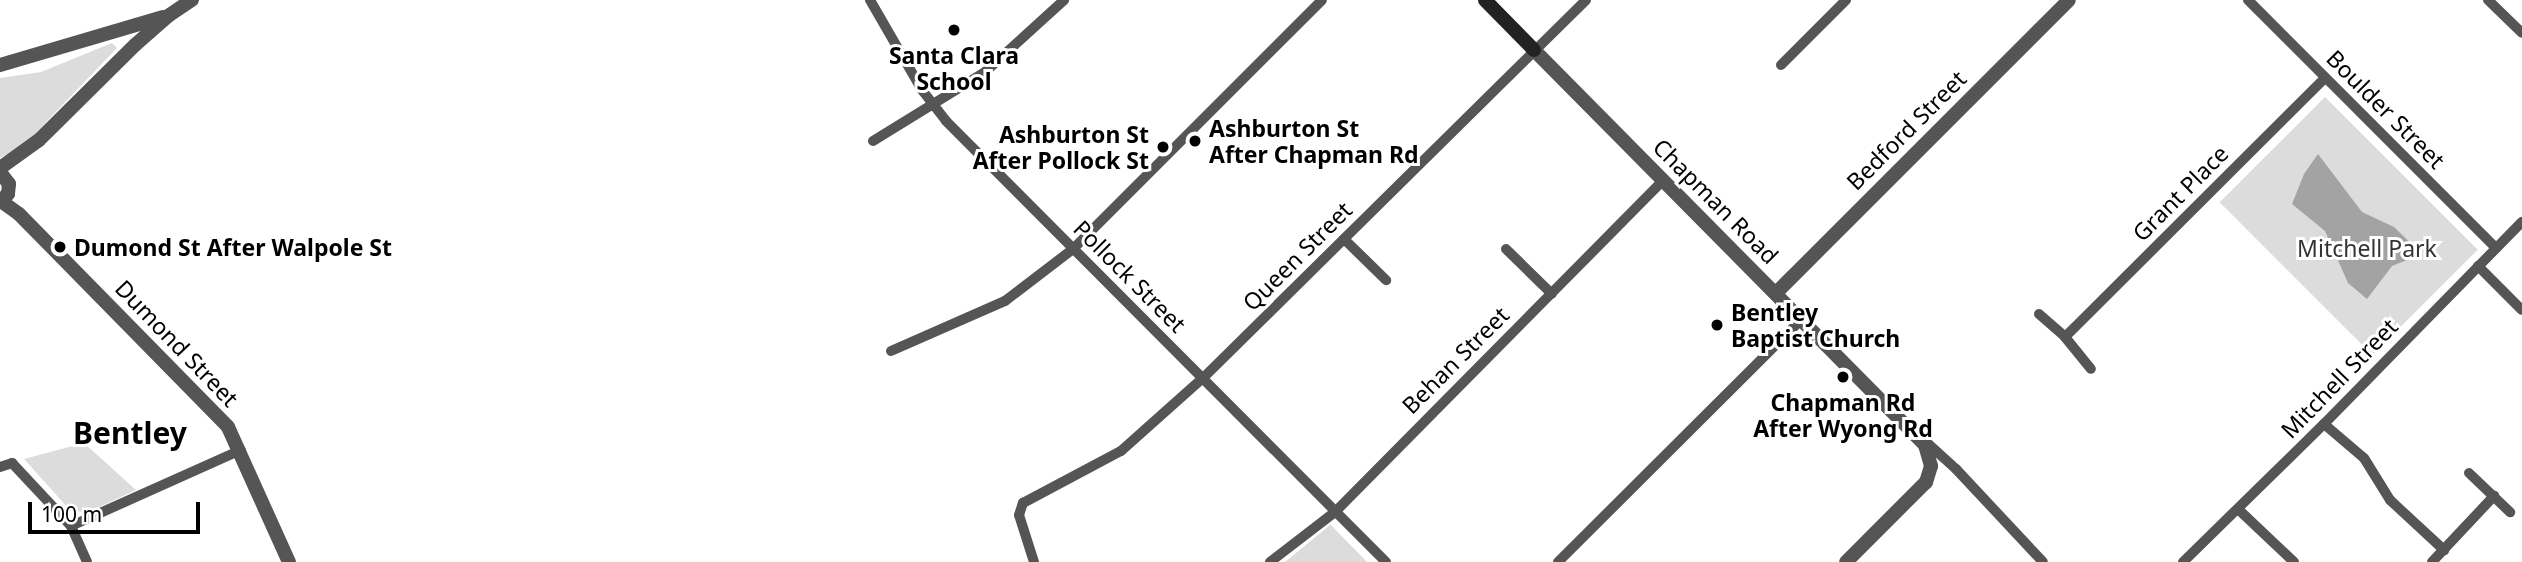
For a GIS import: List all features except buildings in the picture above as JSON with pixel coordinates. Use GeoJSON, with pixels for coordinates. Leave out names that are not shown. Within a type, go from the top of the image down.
{"type":"FeatureCollection","features":[{"type":"Feature","properties":{"kind":"main road","name":"Chapman Road"},"geometry":{"type":"LineString","coordinates":[[1485,0],[1534,50]]}},
{"type":"Feature","properties":{"kind":"street"},"geometry":{"type":"LineString","coordinates":[[3,187],[20,156],[168,16],[192,0]]}},
{"type":"Feature","properties":{"kind":"street","name":"Pollock Street"},"geometry":{"type":"LineString","coordinates":[[870,0],[933,106],[976,153],[1385,562]]}},
{"type":"Feature","properties":{"kind":"street"},"geometry":{"type":"LineString","coordinates":[[873,141],[985,72],[1064,0]]}},
{"type":"Feature","properties":{"kind":"street"},"geometry":{"type":"LineString","coordinates":[[891,351],[1005,301],[1073,249],[1322,0]]}},
{"type":"Feature","properties":{"kind":"street","name":"Queen Street"},"geometry":{"type":"LineString","coordinates":[[1034,562],[1018,515],[1023,503],[1121,451],[1203,378],[1586,0]]}},
{"type":"Feature","properties":{"kind":"street"},"geometry":{"type":"LineString","coordinates":[[1781,65],[1846,0]]}},
{"type":"Feature","properties":{"kind":"street","name":"Bedford Street"},"geometry":{"type":"LineString","coordinates":[[1776,293],[2069,0]]}},
{"type":"Feature","properties":{"kind":"street","name":"Boulder Street"},"geometry":{"type":"LineString","coordinates":[[2248,0],[2496,248]]}},
{"type":"Feature","properties":{"kind":"street"},"geometry":{"type":"LineString","coordinates":[[2488,0],[2522,33]]}},
{"type":"Feature","properties":{"kind":"street"},"geometry":{"type":"LineString","coordinates":[[0,65],[168,16]]}},
{"type":"Feature","properties":{"kind":"street","name":"Chapman Road"},"geometry":{"type":"LineString","coordinates":[[1534,50],[1916,434],[1968,482],[2043,562]]}},
{"type":"Feature","properties":{"kind":"street","name":"Grant Place"},"geometry":{"type":"LineString","coordinates":[[2065,337],[2325,78]]}},
{"type":"Feature","properties":{"kind":"street","name":"Behan Street"},"geometry":{"type":"LineString","coordinates":[[1270,562],[1335,512],[1663,180]]}},
{"type":"Feature","properties":{"kind":"street","name":"Dumond Street"},"geometry":{"type":"LineString","coordinates":[[3,187],[19,214],[212,408],[241,450],[289,562]]}},
{"type":"Feature","properties":{"kind":"street","name":"Mitchell Street"},"geometry":{"type":"LineString","coordinates":[[2183,562],[2325,424],[2522,222]]}},
{"type":"Feature","properties":{"kind":"street"},"geometry":{"type":"LineString","coordinates":[[1344,239],[1387,280]]}},
{"type":"Feature","properties":{"kind":"street"},"geometry":{"type":"LineString","coordinates":[[1506,249],[1552,293]]}},
{"type":"Feature","properties":{"kind":"street"},"geometry":{"type":"LineString","coordinates":[[2478,266],[2522,310]]}},
{"type":"Feature","properties":{"kind":"street"},"geometry":{"type":"LineString","coordinates":[[2039,314],[2065,337],[2091,369]]}},
{"type":"Feature","properties":{"kind":"street"},"geometry":{"type":"LineString","coordinates":[[1558,562],[1802,319]]}},
{"type":"Feature","properties":{"kind":"street"},"geometry":{"type":"LineString","coordinates":[[2325,424],[2364,458],[2390,500],[2444,550]]}},
{"type":"Feature","properties":{"kind":"street","name":"Chapman Road"},"geometry":{"type":"LineString","coordinates":[[1846,562],[1923,486],[1930,473],[1930,455],[1916,434]]}},
{"type":"Feature","properties":{"kind":"street"},"geometry":{"type":"LineString","coordinates":[[71,526],[241,450]]}},
{"type":"Feature","properties":{"kind":"street"},"geometry":{"type":"LineString","coordinates":[[0,467],[12,463],[71,526],[87,562]]}},
{"type":"Feature","properties":{"kind":"street"},"geometry":{"type":"LineString","coordinates":[[2469,473],[2510,512]]}},
{"type":"Feature","properties":{"kind":"street"},"geometry":{"type":"LineString","coordinates":[[2432,562],[2494,496]]}},
{"type":"Feature","properties":{"kind":"street"},"geometry":{"type":"LineString","coordinates":[[2238,509],[2294,562]]}},
{"type":"Feature","properties":{"kind":"green space"},"geometry":{"type":"Polygon","coordinates":[[[112,43],[117,48],[24,145],[0,158],[0,78],[41,72],[112,43]]]}},
{"type":"Feature","properties":{"kind":"green space","name":"Mitchell Park"},"geometry":{"type":"Polygon","coordinates":[[[2325,97],[2478,250],[2372,355],[2220,202],[2325,97]]]}},
{"type":"Feature","properties":{"kind":"green space"},"geometry":{"type":"Polygon","coordinates":[[[84,443],[136,490],[86,513],[69,509],[24,459],[84,443]]]}},
{"type":"Feature","properties":{"kind":"green space"},"geometry":{"type":"Polygon","coordinates":[[[1330,525],[1367,562],[1285,562],[1330,525]]]}},
{"type":"Feature","properties":{"kind":"shaded area"},"geometry":{"type":"Polygon","coordinates":[[[2318,154],[2362,212],[2394,227],[2422,254],[2392,266],[2367,299],[2348,283],[2325,231],[2292,204],[2304,174],[2318,154]]]}},
{"type":"Feature","properties":{"kind":"place","name":"Santa Clara School"},"geometry":{"type":"Point","coordinates":[954,30]}},
{"type":"Feature","properties":{"kind":"place","name":"Ashburton St After Chapman Rd"},"geometry":{"type":"Point","coordinates":[1195,141]}},
{"type":"Feature","properties":{"kind":"place","name":"Ashburton St After Pollock St"},"geometry":{"type":"Point","coordinates":[1163,147]}},
{"type":"Feature","properties":{"kind":"place","name":"Dumond St After Walpole St"},"geometry":{"type":"Point","coordinates":[60,247]}},
{"type":"Feature","properties":{"kind":"place","name":"Bentley Baptist Church"},"geometry":{"type":"Point","coordinates":[1717,325]}},
{"type":"Feature","properties":{"kind":"place","name":"Chapman Rd After Wyong Rd"},"geometry":{"type":"Point","coordinates":[1843,377]}},
{"type":"Feature","properties":{"kind":"district","name":"Bentley"},"geometry":{"type":"Point","coordinates":[130,433]}}]}
